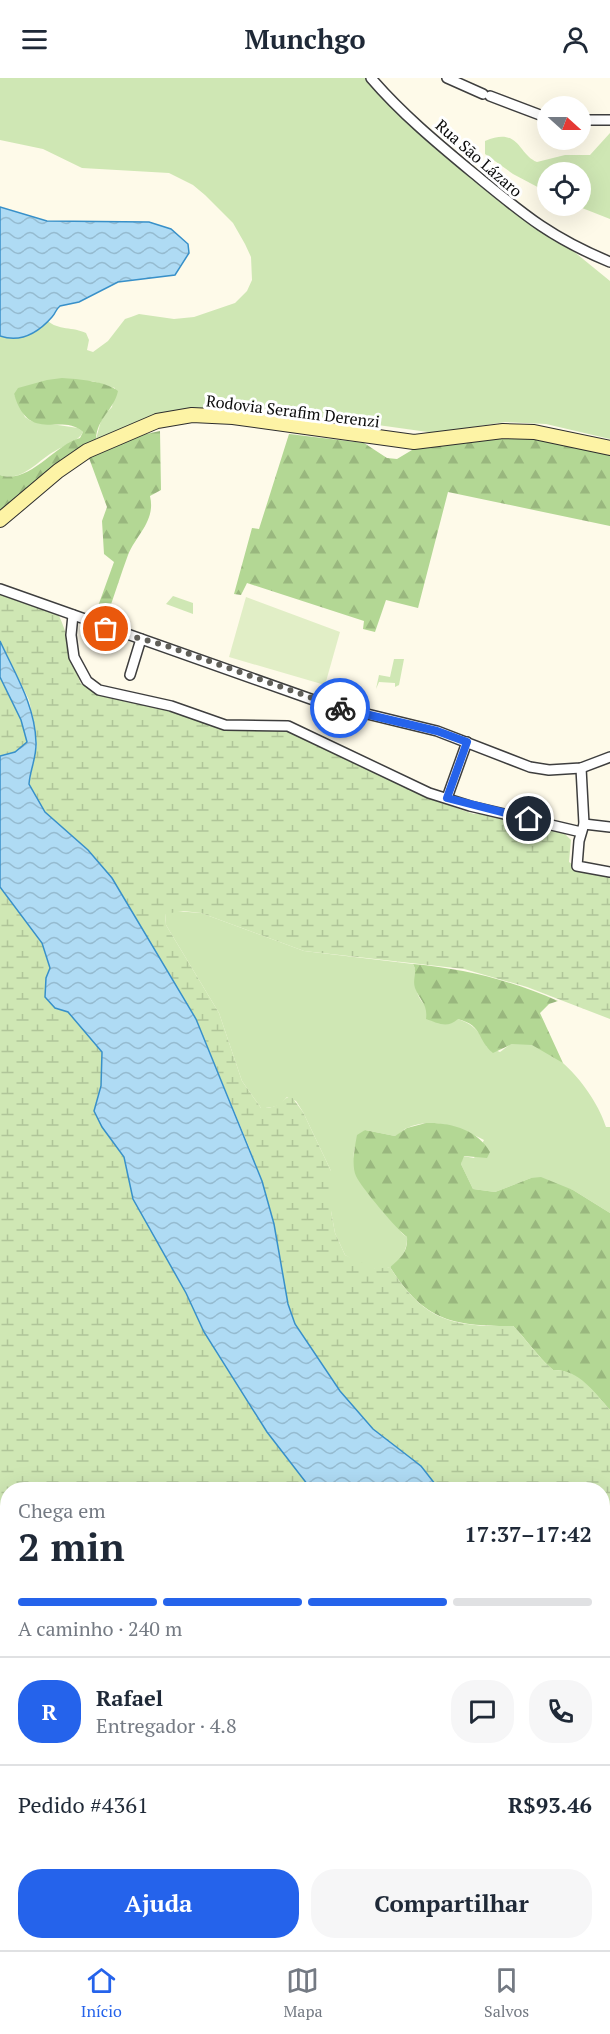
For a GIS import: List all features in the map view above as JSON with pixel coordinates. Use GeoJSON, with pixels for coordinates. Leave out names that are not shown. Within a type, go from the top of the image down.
{"type":"FeatureCollection","features":[{"type":"Feature","properties":{"kind":"main road","name":"Rodovia Serafim Derenzi"},"geometry":{"type":"LineString","coordinates":[[0,520],[58,471],[87,451],[157,422],[192,415],[233,417],[414,441],[503,431],[534,432],[610,448]]}},
{"type":"Feature","properties":{"kind":"street","name":"Rua São Lázaro"},"geometry":{"type":"LineString","coordinates":[[371,78],[434,140],[514,208],[573,247],[610,262]]}},
{"type":"Feature","properties":{"kind":"street"},"geometry":{"type":"LineString","coordinates":[[447,78],[537,114]]}},
{"type":"Feature","properties":{"kind":"street"},"geometry":{"type":"LineString","coordinates":[[591,120],[610,120]]}},
{"type":"Feature","properties":{"kind":"street"},"geometry":{"type":"LineString","coordinates":[[0,589],[322,703],[437,731],[530,767],[549,770],[581,768],[610,757]]}},
{"type":"Feature","properties":{"kind":"street"},"geometry":{"type":"LineString","coordinates":[[73,615],[71,635],[74,657],[87,681],[99,690],[171,706],[225,725],[288,726],[404,781],[447,798],[583,828],[610,827]]}},
{"type":"Feature","properties":{"kind":"street"},"geometry":{"type":"LineString","coordinates":[[130,675],[141,639]]}},
{"type":"Feature","properties":{"kind":"street"},"geometry":{"type":"LineString","coordinates":[[447,798],[467,742]]}},
{"type":"Feature","properties":{"kind":"street"},"geometry":{"type":"LineString","coordinates":[[581,768],[583,828],[576,864],[579,867],[610,872]]}},
{"type":"Feature","properties":{"kind":"green space"},"geometry":{"type":"Polygon","coordinates":[[[0,78],[367,78],[367,82],[388,100],[610,281],[610,439],[546,424],[505,422],[435,433],[241,406],[187,410],[147,419],[96,439],[102,417],[112,407],[115,388],[92,381],[14,394],[25,417],[31,421],[78,428],[83,432],[75,441],[23,473],[8,477],[0,475],[0,336],[14,338],[26,336],[48,321],[56,326],[86,333],[89,340],[87,350],[93,352],[108,341],[125,319],[139,314],[174,319],[194,317],[235,303],[247,291],[252,280],[251,257],[233,223],[193,185],[169,173],[82,168],[43,149],[0,140],[0,78]]]}},
{"type":"Feature","properties":{"kind":"green space"},"geometry":{"type":"Polygon","coordinates":[[[610,133],[610,219],[591,212],[591,162],[537,162],[565,155],[590,155],[610,133]]]}},
{"type":"Feature","properties":{"kind":"green space"},"geometry":{"type":"Polygon","coordinates":[[[497,137],[512,139],[537,162],[537,187],[513,174],[485,154],[485,141],[497,137]]]}},
{"type":"Feature","properties":{"kind":"green space"},"geometry":{"type":"Polygon","coordinates":[[[62,378],[84,380],[113,388],[118,391],[116,398],[99,425],[96,439],[68,456],[0,512],[0,475],[11,477],[31,470],[70,442],[80,438],[83,432],[74,427],[46,425],[28,419],[20,409],[14,394],[18,388],[62,378]]]}},
{"type":"Feature","properties":{"kind":"green space"},"geometry":{"type":"Polygon","coordinates":[[[160,431],[161,490],[150,496],[148,520],[131,548],[108,613],[97,609],[114,562],[104,554],[102,521],[107,507],[89,458],[132,437],[160,431]]]}},
{"type":"Feature","properties":{"kind":"green space"},"geometry":{"type":"Polygon","coordinates":[[[289,434],[364,443],[387,458],[397,459],[417,447],[505,435],[539,436],[610,452],[610,526],[448,492],[418,608],[386,600],[375,632],[363,629],[364,621],[247,583],[241,595],[234,594],[252,528],[259,529],[289,434]]]}},
{"type":"Feature","properties":{"kind":"green space"},"geometry":{"type":"Polygon","coordinates":[[[0,592],[55,609],[64,627],[81,684],[126,702],[174,710],[214,726],[283,728],[416,792],[459,809],[474,814],[500,814],[563,832],[571,840],[569,862],[580,869],[610,875],[610,1019],[527,987],[464,969],[304,951],[201,913],[183,911],[165,914],[166,925],[219,1013],[242,1081],[261,1108],[275,1106],[291,1096],[303,1112],[331,1171],[331,1211],[335,1233],[345,1255],[376,1269],[390,1267],[415,1299],[441,1317],[473,1325],[513,1326],[553,1370],[571,1373],[578,1377],[610,1410],[610,1482],[433,1482],[421,1467],[373,1429],[340,1391],[295,1324],[288,1304],[274,1224],[250,1149],[196,1019],[112,878],[88,850],[45,812],[29,784],[37,746],[35,727],[29,700],[0,641],[0,592]]]}},
{"type":"Feature","properties":{"kind":"green space"},"geometry":{"type":"Polygon","coordinates":[[[173,596],[193,603],[193,614],[166,604],[173,596]]]}},
{"type":"Feature","properties":{"kind":"green space"},"geometry":{"type":"Polygon","coordinates":[[[246,597],[340,632],[325,685],[229,657],[246,597]]]}},
{"type":"Feature","properties":{"kind":"green space"},"geometry":{"type":"Polygon","coordinates":[[[394,659],[404,659],[399,685],[395,687],[395,683],[379,682],[376,689],[379,675],[390,677],[394,659]]]}},
{"type":"Feature","properties":{"kind":"green space"},"geometry":{"type":"Polygon","coordinates":[[[0,677],[21,720],[27,742],[15,752],[0,756],[0,677]]]}},
{"type":"Feature","properties":{"kind":"green space"},"geometry":{"type":"Polygon","coordinates":[[[0,887],[42,943],[50,968],[46,978],[55,1008],[68,1012],[102,1052],[101,1086],[94,1111],[124,1156],[133,1199],[186,1293],[204,1332],[267,1432],[306,1482],[0,1482],[0,887]]]}},
{"type":"Feature","properties":{"kind":"green space"},"geometry":{"type":"Polygon","coordinates":[[[175,911],[201,913],[304,951],[413,964],[418,995],[428,1008],[457,1018],[474,1027],[487,1047],[500,1052],[512,1044],[527,1043],[542,1048],[557,1057],[583,1084],[606,1127],[610,1127],[610,1213],[573,1190],[531,1178],[495,1192],[473,1189],[461,1164],[463,1156],[474,1158],[484,1140],[466,1131],[436,1123],[407,1128],[395,1136],[365,1130],[354,1151],[357,1172],[368,1190],[407,1237],[407,1243],[402,1255],[394,1265],[388,1268],[367,1267],[345,1255],[335,1233],[331,1211],[331,1171],[303,1112],[296,1101],[287,1097],[276,1106],[261,1108],[242,1081],[219,1013],[166,925],[165,913],[175,911]]]}},
{"type":"Feature","properties":{"kind":"green space"},"geometry":{"type":"Polygon","coordinates":[[[413,964],[487,976],[558,1001],[549,1004],[540,1013],[563,1063],[532,1045],[512,1044],[493,1053],[472,1025],[458,1019],[450,1024],[442,1024],[426,1019],[425,1006],[415,988],[413,964]]]}},
{"type":"Feature","properties":{"kind":"green space"},"geometry":{"type":"Polygon","coordinates":[[[426,1123],[454,1126],[471,1133],[485,1144],[490,1152],[487,1158],[464,1156],[461,1164],[473,1189],[495,1192],[531,1178],[541,1177],[573,1190],[610,1213],[610,1410],[592,1390],[577,1378],[553,1370],[513,1326],[456,1322],[441,1317],[415,1299],[390,1267],[403,1254],[407,1237],[380,1208],[356,1176],[354,1150],[357,1135],[365,1130],[395,1136],[407,1128],[426,1123]]]}},
{"type":"Feature","properties":{"kind":"water"},"geometry":{"type":"Polygon","coordinates":[[[0,207],[47,221],[149,222],[171,229],[188,244],[189,253],[175,275],[118,282],[79,302],[60,306],[47,323],[35,332],[22,337],[8,338],[0,336],[0,207]]]}},
{"type":"Feature","properties":{"kind":"water"},"geometry":{"type":"Polygon","coordinates":[[[0,641],[28,702],[35,728],[36,747],[29,784],[45,812],[88,850],[112,878],[196,1019],[262,1181],[274,1224],[288,1304],[295,1324],[340,1391],[373,1429],[421,1466],[434,1482],[306,1482],[267,1432],[204,1332],[186,1293],[133,1199],[124,1157],[102,1127],[94,1111],[101,1086],[102,1052],[68,1012],[55,1008],[45,997],[46,978],[50,968],[42,943],[0,887],[0,756],[15,752],[27,742],[21,720],[0,677],[0,641]]]}},
{"type":"Feature","properties":{"kind":"way so far"},"geometry":{"type":"LineString","coordinates":[[106,629],[167,646],[340,708]]}},
{"type":"Feature","properties":{"kind":"route"},"geometry":{"type":"LineString","coordinates":[[340,708],[361,715],[437,731],[467,742],[447,798],[470,806],[529,819]]}}]}
